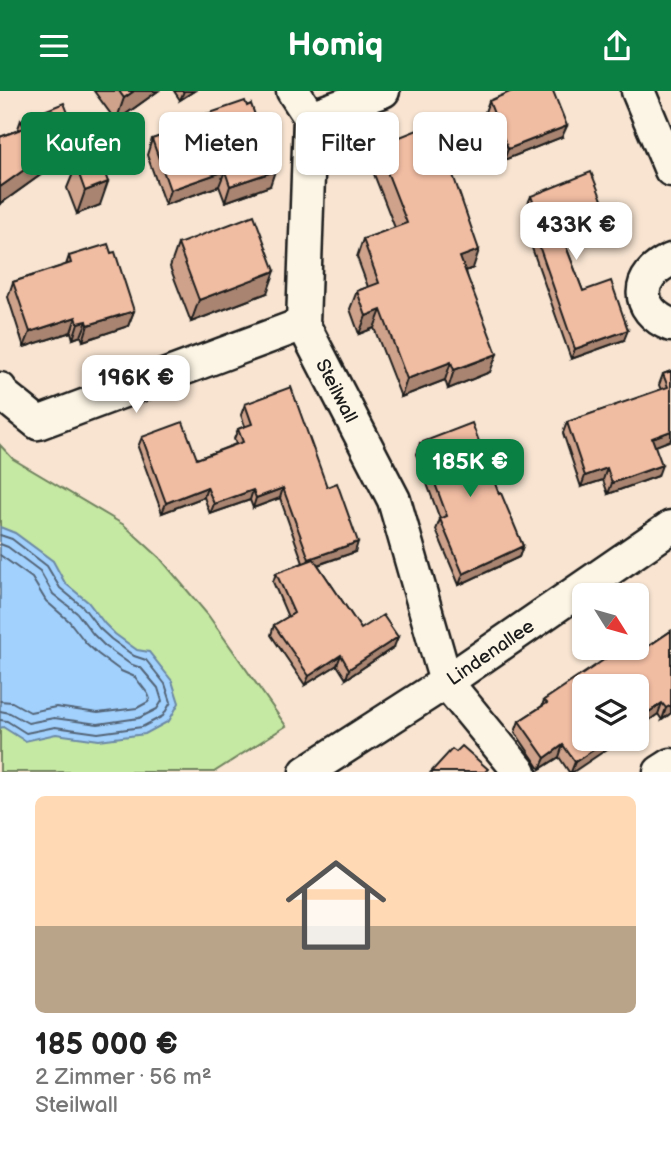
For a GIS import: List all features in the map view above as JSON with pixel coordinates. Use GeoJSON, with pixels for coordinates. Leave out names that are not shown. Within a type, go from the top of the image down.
{"type":"FeatureCollection","features":[{"type":"Feature","properties":{"kind":"street"},"geometry":{"type":"LineString","coordinates":[[293,91],[307,112]]}},
{"type":"Feature","properties":{"kind":"street"},"geometry":{"type":"LineString","coordinates":[[324,112],[383,91]]}},
{"type":"Feature","properties":{"kind":"street"},"geometry":{"type":"LineString","coordinates":[[638,91],[671,170]]}},
{"type":"Feature","properties":{"kind":"street","name":"Steilwall"},"geometry":{"type":"LineString","coordinates":[[308,175],[303,324],[394,500],[446,682]]}},
{"type":"Feature","properties":{"kind":"street"},"geometry":{"type":"LineString","coordinates":[[671,260],[657,266],[647,278],[644,293],[647,308],[657,320],[671,325]]}},
{"type":"Feature","properties":{"kind":"street"},"geometry":{"type":"LineString","coordinates":[[0,389],[2,394],[38,423],[303,324]]}},
{"type":"Feature","properties":{"kind":"street","name":"Lindenallee"},"geometry":{"type":"LineString","coordinates":[[306,772],[446,682],[671,527]]}},
{"type":"Feature","properties":{"kind":"street"},"geometry":{"type":"LineString","coordinates":[[446,682],[520,772]]}},
{"type":"Feature","properties":{"kind":"street"},"geometry":{"type":"LineString","coordinates":[[660,772],[671,765]]}},
{"type":"Feature","properties":{"kind":"green space"},"geometry":{"type":"Polygon","coordinates":[[[0,445],[13,459],[124,525],[160,558],[208,615],[286,726],[214,772],[0,772],[0,445]]]}},
{"type":"Feature","properties":{"kind":"water"},"geometry":{"type":"Polygon","coordinates":[[[0,527],[15,533],[53,561],[65,583],[88,602],[115,634],[137,650],[149,652],[172,681],[179,703],[169,721],[145,734],[99,740],[56,734],[25,741],[3,727],[0,728],[0,527]]]}},
{"type":"Feature","properties":{"kind":"building"},"geometry":{"type":"Polygon","coordinates":[[[119,91],[134,91],[124,98],[119,91]]]}},
{"type":"Feature","properties":{"kind":"building"},"geometry":{"type":"Polygon","coordinates":[[[512,91],[553,91],[567,126],[508,149],[507,112],[493,112],[489,101],[512,91]]]}},
{"type":"Feature","properties":{"kind":"building"},"geometry":{"type":"Polygon","coordinates":[[[245,101],[247,106],[251,104],[254,112],[213,112],[245,101]]]}},
{"type":"Feature","properties":{"kind":"building"},"geometry":{"type":"Polygon","coordinates":[[[64,103],[68,112],[41,112],[64,103]]]}},
{"type":"Feature","properties":{"kind":"building"},"geometry":{"type":"Polygon","coordinates":[[[21,129],[21,172],[0,187],[0,137],[21,129]]]}},
{"type":"Feature","properties":{"kind":"building"},"geometry":{"type":"Polygon","coordinates":[[[413,132],[413,175],[453,175],[479,250],[460,257],[497,354],[454,370],[451,362],[407,379],[381,310],[366,316],[357,291],[379,283],[363,239],[407,223],[388,175],[399,175],[399,137],[413,132]]]}},
{"type":"Feature","properties":{"kind":"building"},"geometry":{"type":"Polygon","coordinates":[[[159,137],[159,159],[152,139],[159,137]]]}},
{"type":"Feature","properties":{"kind":"building"},"geometry":{"type":"Polygon","coordinates":[[[591,172],[606,210],[559,228],[583,291],[611,281],[628,330],[575,349],[536,237],[545,234],[531,196],[591,172]]]}},
{"type":"Feature","properties":{"kind":"building"},"geometry":{"type":"Polygon","coordinates":[[[79,175],[105,175],[108,182],[85,191],[79,175]]]}},
{"type":"Feature","properties":{"kind":"building"},"geometry":{"type":"Polygon","coordinates":[[[165,175],[213,175],[170,190],[165,175]]]}},
{"type":"Feature","properties":{"kind":"building"},"geometry":{"type":"Polygon","coordinates":[[[226,175],[263,175],[230,186],[226,175]]]}},
{"type":"Feature","properties":{"kind":"building"},"geometry":{"type":"Polygon","coordinates":[[[254,215],[275,271],[199,300],[178,244],[254,215]]]}},
{"type":"Feature","properties":{"kind":"building"},"geometry":{"type":"Polygon","coordinates":[[[108,244],[111,253],[115,252],[134,311],[88,325],[87,321],[78,323],[76,317],[30,332],[13,282],[71,263],[69,256],[108,244]]]}},
{"type":"Feature","properties":{"kind":"building"},"geometry":{"type":"Polygon","coordinates":[[[671,371],[671,431],[652,438],[662,465],[612,483],[607,468],[585,476],[567,422],[668,387],[663,374],[671,371]]]}},
{"type":"Feature","properties":{"kind":"building"},"geometry":{"type":"Polygon","coordinates":[[[291,387],[327,487],[337,483],[358,542],[309,559],[283,488],[256,498],[253,490],[214,504],[207,487],[166,503],[142,437],[183,422],[197,459],[243,442],[238,429],[252,424],[245,404],[291,387]]]}},
{"type":"Feature","properties":{"kind":"building"},"geometry":{"type":"Polygon","coordinates":[[[472,423],[499,494],[501,493],[523,546],[463,574],[440,519],[447,516],[420,443],[472,423]]]}},
{"type":"Feature","properties":{"kind":"building"},"geometry":{"type":"Polygon","coordinates":[[[314,559],[361,629],[383,615],[398,637],[349,669],[341,655],[309,676],[274,625],[294,613],[276,573],[314,559]]]}},
{"type":"Feature","properties":{"kind":"building"},"geometry":{"type":"Polygon","coordinates":[[[671,631],[671,705],[666,708],[662,703],[649,712],[649,674],[583,674],[604,660],[649,660],[649,646],[671,631]]]}},
{"type":"Feature","properties":{"kind":"building"},"geometry":{"type":"Polygon","coordinates":[[[572,681],[572,751],[592,751],[575,762],[563,745],[545,758],[519,721],[547,703],[544,700],[572,681]]]}},
{"type":"Feature","properties":{"kind":"building"},"geometry":{"type":"Polygon","coordinates":[[[462,746],[488,769],[485,772],[431,772],[452,749],[456,752],[462,746]]]}}]}
